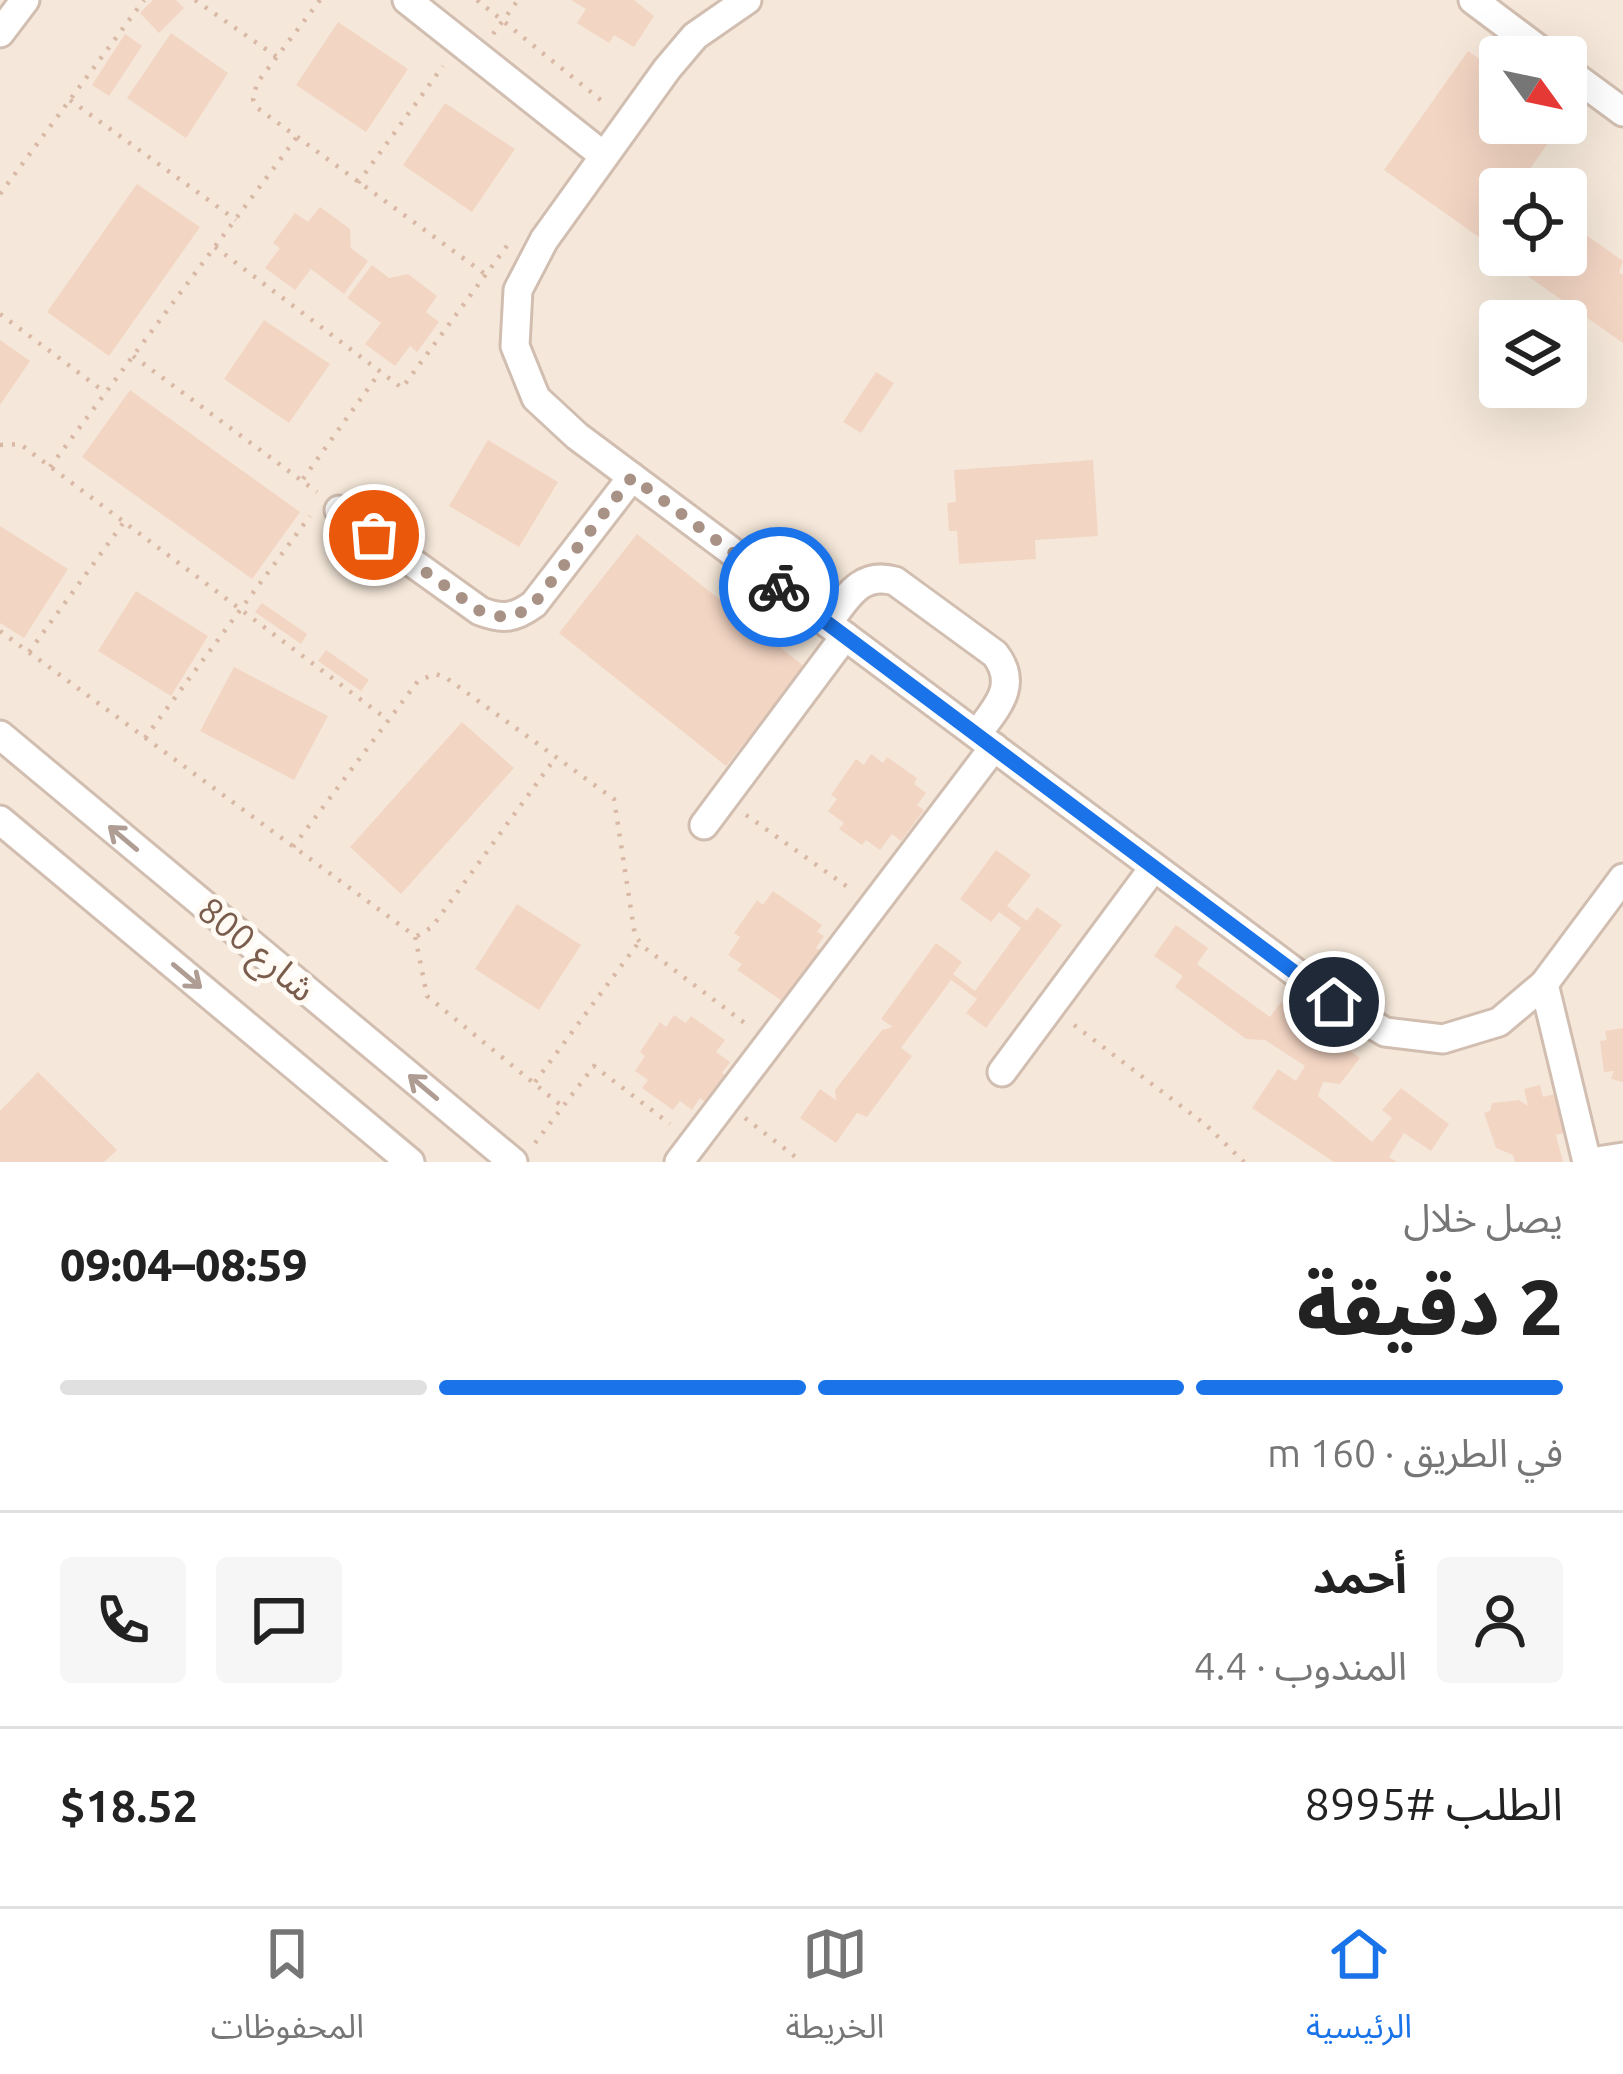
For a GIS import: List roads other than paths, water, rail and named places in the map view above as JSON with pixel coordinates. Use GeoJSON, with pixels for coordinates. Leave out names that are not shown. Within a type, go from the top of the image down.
{"type":"FeatureCollection","features":[{"type":"Feature","properties":{"kind":"street"},"geometry":{"type":"LineString","coordinates":[[0,33],[25,0]]}},
{"type":"Feature","properties":{"kind":"street"},"geometry":{"type":"LineString","coordinates":[[407,0],[604,156]]}},
{"type":"Feature","properties":{"kind":"street"},"geometry":{"type":"LineString","coordinates":[[747,0],[694,36],[544,240],[518,290],[514,346],[536,398],[577,436],[1334,1002],[1385,1032],[1443,1040],[1499,1022],[1544,984],[1623,878]]}},
{"type":"Feature","properties":{"kind":"street"},"geometry":{"type":"LineString","coordinates":[[1473,0],[1521,36]]}},
{"type":"Feature","properties":{"kind":"street"},"geometry":{"type":"LineString","coordinates":[[1587,85],[1623,112]]}},
{"type":"Feature","properties":{"kind":"street"},"geometry":{"type":"LineString","coordinates":[[331,504],[480,611],[499,619],[518,615],[534,604],[632,477]]}},
{"type":"Feature","properties":{"kind":"street"},"geometry":{"type":"LineString","coordinates":[[686,1152],[874,905],[985,741],[1004,698],[1005,666],[896,581],[864,580],[852,591],[836,630],[704,825]]}},
{"type":"Feature","properties":{"kind":"street","name":"شارع 800"},"geometry":{"type":"LineString","coordinates":[[3,745],[524,1153]]}},
{"type":"Feature","properties":{"kind":"street","name":"شارع 800"},"geometry":{"type":"LineString","coordinates":[[0,820],[410,1162]]}},
{"type":"Feature","properties":{"kind":"street"},"geometry":{"type":"LineString","coordinates":[[1002,1072],[1154,867]]}},
{"type":"Feature","properties":{"kind":"street"},"geometry":{"type":"LineString","coordinates":[[1544,984],[1589,1162],[1623,1157]]}}]}
